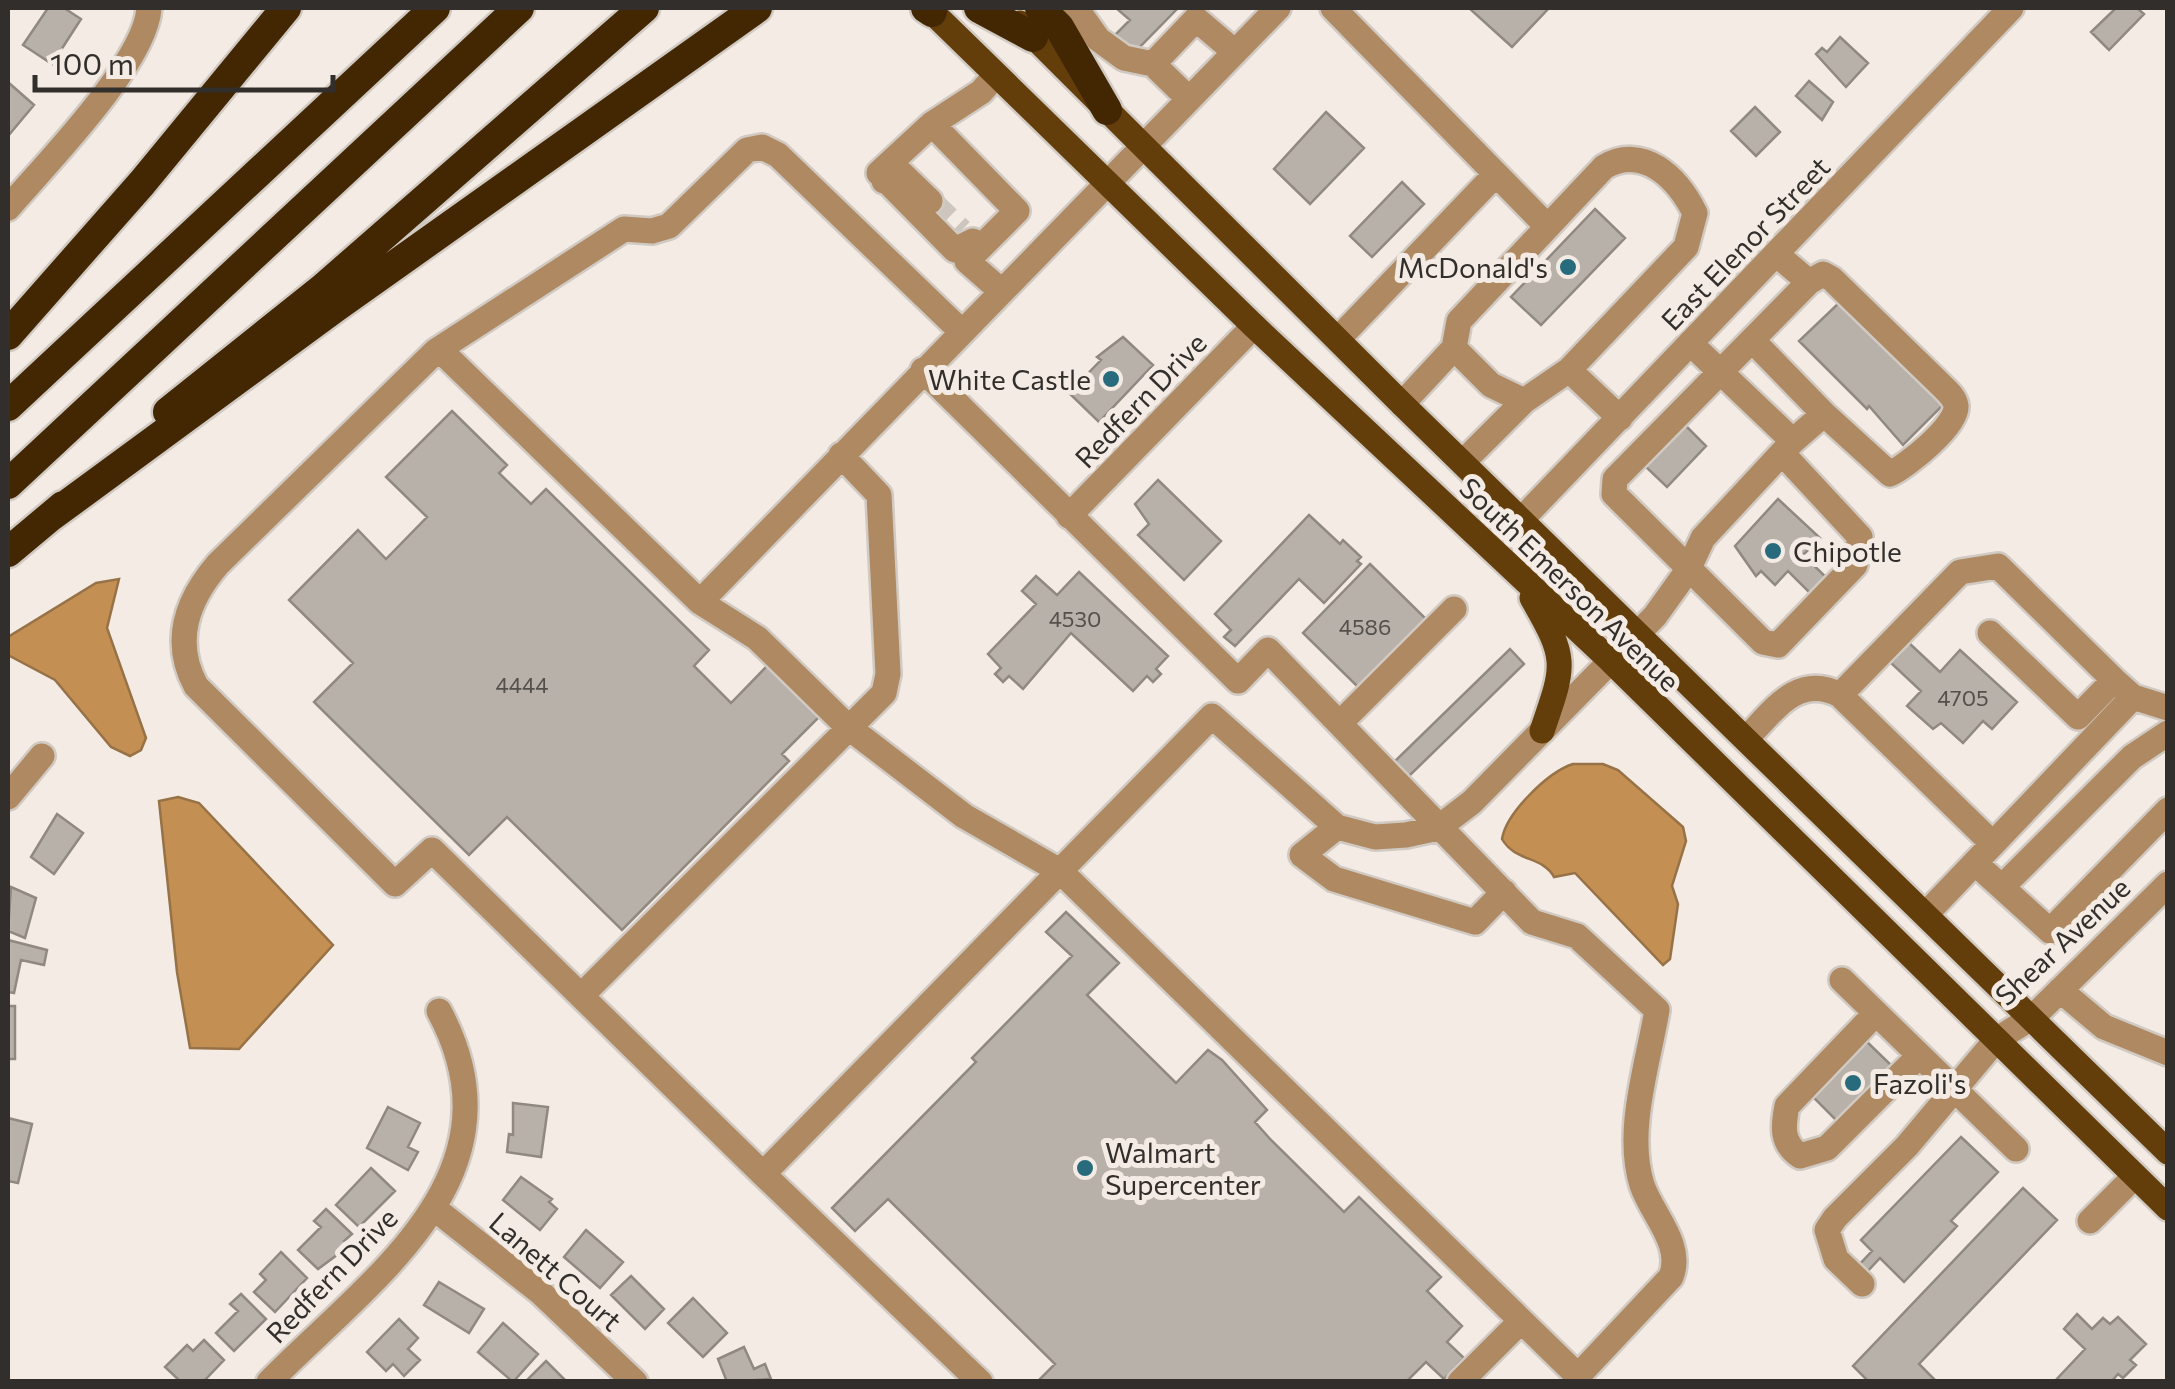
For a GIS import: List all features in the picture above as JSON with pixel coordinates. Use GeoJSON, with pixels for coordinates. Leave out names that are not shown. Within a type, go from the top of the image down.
{"type":"FeatureCollection","features":[{"type":"Feature","properties":{"kind":"highway"},"geometry":{"type":"LineString","coordinates":[[8,335],[142,183],[286,8]]}},
{"type":"Feature","properties":{"kind":"highway"},"geometry":{"type":"LineString","coordinates":[[8,406],[434,8]]}},
{"type":"Feature","properties":{"kind":"highway"},"geometry":{"type":"LineString","coordinates":[[8,484],[519,8]]}},
{"type":"Feature","properties":{"kind":"highway"},"geometry":{"type":"LineString","coordinates":[[50,518],[223,364],[322,289],[644,8]]}},
{"type":"Feature","properties":{"kind":"highway"},"geometry":{"type":"LineString","coordinates":[[8,552],[336,307],[758,8]]}},
{"type":"Feature","properties":{"kind":"highway"},"geometry":{"type":"LineString","coordinates":[[980,8],[1037,22],[1065,37],[1107,110]]}},
{"type":"Feature","properties":{"kind":"main road","name":"South Emerson Avenue"},"geometry":{"type":"LineString","coordinates":[[1006,8],[1037,22],[1107,110],[1402,404],[2168,1152]]}},
{"type":"Feature","properties":{"kind":"main road","name":"South Emerson Avenue"},"geometry":{"type":"LineString","coordinates":[[928,9],[1254,326],[1611,662],[2168,1208]]}},
{"type":"Feature","properties":{"kind":"main road"},"geometry":{"type":"LineString","coordinates":[[1520,577],[1559,644],[1558,685],[1542,730]]}},
{"type":"Feature","properties":{"kind":"street"},"geometry":{"type":"LineString","coordinates":[[8,208],[129,58],[148,26],[149,8]]}},
{"type":"Feature","properties":{"kind":"street"},"geometry":{"type":"LineString","coordinates":[[1076,8],[1098,39],[1124,58],[1153,64],[1189,99]]}},
{"type":"Feature","properties":{"kind":"street"},"geometry":{"type":"LineString","coordinates":[[700,602],[1278,8]]}},
{"type":"Feature","properties":{"kind":"street"},"geometry":{"type":"LineString","coordinates":[[1333,8],[1546,225]]}},
{"type":"Feature","properties":{"kind":"street","name":"East Elenor Street"},"geometry":{"type":"LineString","coordinates":[[1522,520],[2011,8]]}},
{"type":"Feature","properties":{"kind":"street"},"geometry":{"type":"LineString","coordinates":[[1153,64],[1198,13],[1235,52]]}},
{"type":"Feature","properties":{"kind":"street"},"geometry":{"type":"LineString","coordinates":[[1065,37],[1098,39]]}},
{"type":"Feature","properties":{"kind":"street"},"geometry":{"type":"LineString","coordinates":[[932,124],[1016,211],[955,250],[879,173],[932,124],[982,92],[996,75]]}},
{"type":"Feature","properties":{"kind":"street"},"geometry":{"type":"LineString","coordinates":[[961,332],[778,154],[762,147],[747,150],[669,226],[652,231],[624,229],[439,349],[196,590],[186,614],[184,637],[190,676],[196,686],[395,884],[432,850],[980,1382]]}},
{"type":"Feature","properties":{"kind":"street"},"geometry":{"type":"LineString","coordinates":[[1402,404],[1454,348],[1459,321],[1604,167],[1622,156],[1649,160],[1688,198],[1696,213],[1686,247],[1569,370],[1524,401],[1463,462]]}},
{"type":"Feature","properties":{"kind":"street"},"geometry":{"type":"LineString","coordinates":[[884,181],[902,174],[930,200]]}},
{"type":"Feature","properties":{"kind":"street"},"geometry":{"type":"LineString","coordinates":[[1339,338],[1494,176]]}},
{"type":"Feature","properties":{"kind":"street"},"geometry":{"type":"LineString","coordinates":[[971,240],[968,261],[1000,290]]}},
{"type":"Feature","properties":{"kind":"street"},"geometry":{"type":"LineString","coordinates":[[1776,254],[1809,282]]}},
{"type":"Feature","properties":{"kind":"street"},"geometry":{"type":"LineString","coordinates":[[1690,343],[1721,370],[1860,537],[1856,565],[1778,645],[1763,642],[1688,570],[1614,494],[1615,479],[1721,370],[1809,282],[1823,274],[1942,386],[1955,401],[1956,411],[1952,422],[1905,467],[1890,474],[1752,340]]}},
{"type":"Feature","properties":{"kind":"street","name":"Redfern Drive"},"geometry":{"type":"LineString","coordinates":[[1068,516],[1254,326]]}},
{"type":"Feature","properties":{"kind":"street"},"geometry":{"type":"LineString","coordinates":[[1454,348],[1491,385],[1524,401]]}},
{"type":"Feature","properties":{"kind":"street"},"geometry":{"type":"LineString","coordinates":[[439,349],[700,602],[757,638],[848,727],[964,816],[1060,871],[1578,1376],[1671,1277],[1676,1265],[1668,1237],[1642,1184],[1635,1135],[1657,1010],[1577,936],[1532,922],[1268,650],[1238,681],[923,370]]}},
{"type":"Feature","properties":{"kind":"street"},"geometry":{"type":"LineString","coordinates":[[1569,370],[1620,418]]}},
{"type":"Feature","properties":{"kind":"street"},"geometry":{"type":"LineString","coordinates":[[763,1174],[1212,716],[1338,827],[1375,836],[1406,836],[1441,826],[1472,802],[1638,634],[1688,570],[1703,538],[1787,447],[1824,414]]}},
{"type":"Feature","properties":{"kind":"street"},"geometry":{"type":"LineString","coordinates":[[583,994],[884,692],[888,674],[879,495],[840,455]]}},
{"type":"Feature","properties":{"kind":"street"},"geometry":{"type":"LineString","coordinates":[[1840,696],[1960,572],[1998,566],[2124,689],[2168,708]]}},
{"type":"Feature","properties":{"kind":"street"},"geometry":{"type":"LineString","coordinates":[[1340,723],[1454,609]]}},
{"type":"Feature","properties":{"kind":"street"},"geometry":{"type":"LineString","coordinates":[[1990,632],[2078,717],[2124,689]]}},
{"type":"Feature","properties":{"kind":"street"},"geometry":{"type":"LineString","coordinates":[[1746,739],[1788,696],[1808,686],[1824,687],[1840,696],[1984,853],[2002,887],[2050,930],[2168,810]]}},
{"type":"Feature","properties":{"kind":"street"},"geometry":{"type":"LineString","coordinates":[[1926,914],[1984,853],[2124,689]]}},
{"type":"Feature","properties":{"kind":"street"},"geometry":{"type":"LineString","coordinates":[[2002,887],[2132,756],[2168,733]]}},
{"type":"Feature","properties":{"kind":"street"},"geometry":{"type":"LineString","coordinates":[[8,797],[42,756]]}},
{"type":"Feature","properties":{"kind":"street"},"geometry":{"type":"LineString","coordinates":[[1338,827],[1302,855],[1334,880],[1475,922],[1504,892]]}},
{"type":"Feature","properties":{"kind":"street","name":"Shear Avenue"},"geometry":{"type":"LineString","coordinates":[[1862,1284],[1836,1258],[1827,1230],[1996,1040],[2033,1017],[2168,884]]}},
{"type":"Feature","properties":{"kind":"street"},"geometry":{"type":"LineString","coordinates":[[1842,980],[2016,1149]]}},
{"type":"Feature","properties":{"kind":"street"},"geometry":{"type":"LineString","coordinates":[[2060,990],[2104,1027],[2168,1054]]}},
{"type":"Feature","properties":{"kind":"street","name":"Redfern Drive"},"geometry":{"type":"LineString","coordinates":[[269,1382],[435,1210],[456,1169],[467,1106],[458,1052],[439,1011]]}},
{"type":"Feature","properties":{"kind":"street"},"geometry":{"type":"LineString","coordinates":[[1876,1013],[1787,1106],[1783,1126],[1790,1150],[1800,1156],[1828,1148],[1919,1056]]}},
{"type":"Feature","properties":{"kind":"street"},"geometry":{"type":"LineString","coordinates":[[2090,1221],[2135,1176]]}},
{"type":"Feature","properties":{"kind":"street","name":"Lanett Court"},"geometry":{"type":"LineString","coordinates":[[435,1210],[540,1292],[635,1382]]}},
{"type":"Feature","properties":{"kind":"street"},"geometry":{"type":"LineString","coordinates":[[1460,1382],[1521,1320]]}},
{"type":"Feature","properties":{"kind":"shaded area"},"geometry":{"type":"Polygon","coordinates":[[[119,579],[107,628],[146,738],[141,750],[130,756],[111,747],[55,680],[8,655],[8,637],[96,583],[119,579]]]}},
{"type":"Feature","properties":{"kind":"shaded area"},"geometry":{"type":"Polygon","coordinates":[[[1573,764],[1603,764],[1618,770],[1683,827],[1686,841],[1672,886],[1678,904],[1670,959],[1663,965],[1575,873],[1554,877],[1543,865],[1514,852],[1502,839],[1511,817],[1530,795],[1552,775],[1573,764]]]}},
{"type":"Feature","properties":{"kind":"shaded area"},"geometry":{"type":"Polygon","coordinates":[[[178,797],[199,803],[333,945],[239,1049],[190,1048],[177,972],[159,801],[178,797]]]}},
{"type":"Feature","properties":{"kind":"building"},"geometry":{"type":"Polygon","coordinates":[[[48,8],[64,8],[81,19],[52,64],[23,45],[48,8]]]}},
{"type":"Feature","properties":{"kind":"building"},"geometry":{"type":"Polygon","coordinates":[[[1116,8],[1178,8],[1131,56],[1112,38],[1130,20],[1116,8]]]}},
{"type":"Feature","properties":{"kind":"building"},"geometry":{"type":"Polygon","coordinates":[[[1469,8],[1549,8],[1512,47],[1469,8]]]}},
{"type":"Feature","properties":{"kind":"building"},"geometry":{"type":"Polygon","coordinates":[[[2116,8],[2137,8],[2144,14],[2109,50],[2091,32],[2116,8]]]}},
{"type":"Feature","properties":{"kind":"building"},"geometry":{"type":"Polygon","coordinates":[[[1840,37],[1868,63],[1846,87],[1816,54],[1822,48],[1827,52],[1840,37]]]}},
{"type":"Feature","properties":{"kind":"building"},"geometry":{"type":"Polygon","coordinates":[[[1809,81],[1833,102],[1822,120],[1796,96],[1809,81]]]}},
{"type":"Feature","properties":{"kind":"building"},"geometry":{"type":"Polygon","coordinates":[[[8,85],[34,105],[8,136],[8,85]]]}},
{"type":"Feature","properties":{"kind":"building"},"geometry":{"type":"Polygon","coordinates":[[[1755,107],[1780,132],[1756,156],[1731,131],[1755,107]]]}},
{"type":"Feature","properties":{"kind":"building"},"geometry":{"type":"Polygon","coordinates":[[[1326,112],[1364,148],[1310,204],[1274,169],[1326,112]]]}},
{"type":"Feature","properties":{"kind":"building"},"geometry":{"type":"Polygon","coordinates":[[[1402,182],[1424,204],[1372,257],[1350,236],[1402,182]]]}},
{"type":"Feature","properties":{"kind":"building","name":"McDonald's"},"geometry":{"type":"Polygon","coordinates":[[[1595,209],[1625,238],[1541,325],[1511,297],[1595,209]]]}},
{"type":"Feature","properties":{"kind":"building"},"geometry":{"type":"Polygon","coordinates":[[[1841,301],[1945,403],[1903,445],[1869,406],[1867,409],[1799,341],[1841,301]]]}},
{"type":"Feature","properties":{"kind":"building","name":"White Castle"},"geometry":{"type":"Polygon","coordinates":[[[1123,337],[1153,365],[1099,422],[1069,393],[1101,360],[1097,357],[1123,337]]]}},
{"type":"Feature","properties":{"kind":"building"},"geometry":{"type":"Polygon","coordinates":[[[452,411],[507,465],[499,473],[531,504],[546,489],[709,650],[694,666],[731,703],[768,665],[820,716],[782,754],[789,761],[622,930],[507,817],[469,855],[314,702],[353,663],[289,600],[358,530],[386,559],[427,517],[386,477],[452,411]]]}},
{"type":"Feature","properties":{"kind":"building"},"geometry":{"type":"Polygon","coordinates":[[[1685,425],[1706,446],[1667,487],[1646,467],[1685,425]]]}},
{"type":"Feature","properties":{"kind":"building"},"geometry":{"type":"Polygon","coordinates":[[[1158,480],[1221,541],[1184,580],[1138,535],[1149,524],[1135,504],[1158,480]]]}},
{"type":"Feature","properties":{"kind":"building","name":"Chipotle"},"geometry":{"type":"Polygon","coordinates":[[[1778,499],[1820,538],[1803,555],[1831,582],[1815,598],[1788,571],[1775,585],[1761,571],[1756,576],[1735,546],[1778,499]]]}},
{"type":"Feature","properties":{"kind":"building"},"geometry":{"type":"Polygon","coordinates":[[[1309,515],[1340,544],[1343,540],[1361,557],[1357,561],[1361,564],[1324,603],[1299,579],[1235,646],[1224,637],[1231,630],[1215,614],[1309,515]]]}},
{"type":"Feature","properties":{"kind":"building"},"geometry":{"type":"Polygon","coordinates":[[[1370,564],[1426,619],[1359,688],[1303,633],[1370,564]]]}},
{"type":"Feature","properties":{"kind":"building"},"geometry":{"type":"Polygon","coordinates":[[[1079,572],[1168,656],[1156,669],[1161,674],[1153,682],[1147,676],[1133,691],[1071,633],[1023,689],[1009,676],[1003,682],[995,674],[1001,668],[988,654],[1036,604],[1022,591],[1036,576],[1057,595],[1079,572]]]}},
{"type":"Feature","properties":{"kind":"building"},"geometry":{"type":"Polygon","coordinates":[[[1909,643],[1940,672],[1960,650],[2017,702],[1992,729],[1983,721],[1963,743],[1941,723],[1933,729],[1907,706],[1921,691],[1891,663],[1909,643]]]}},
{"type":"Feature","properties":{"kind":"building"},"geometry":{"type":"Polygon","coordinates":[[[1510,649],[1524,664],[1407,778],[1393,763],[1510,649]]]}},
{"type":"Feature","properties":{"kind":"building"},"geometry":{"type":"Polygon","coordinates":[[[57,814],[83,833],[54,874],[31,857],[57,814]]]}},
{"type":"Feature","properties":{"kind":"building"},"geometry":{"type":"Polygon","coordinates":[[[11,887],[36,898],[25,938],[8,931],[11,887]]]}},
{"type":"Feature","properties":{"kind":"building","name":"Walmart Supercenter"},"geometry":{"type":"Polygon","coordinates":[[[1066,912],[1119,963],[1087,995],[1176,1083],[1208,1050],[1222,1060],[1267,1110],[1255,1122],[1271,1140],[1344,1212],[1359,1197],[1441,1277],[1427,1291],[1462,1326],[1447,1342],[1464,1358],[1444,1379],[1426,1362],[1406,1382],[1037,1382],[1055,1364],[888,1199],[855,1231],[832,1208],[976,1062],[972,1058],[1072,956],[1046,932],[1066,912]]]}},
{"type":"Feature","properties":{"kind":"building"},"geometry":{"type":"Polygon","coordinates":[[[8,940],[47,950],[44,965],[21,960],[14,993],[8,992],[8,940]]]}},
{"type":"Feature","properties":{"kind":"building"},"geometry":{"type":"Polygon","coordinates":[[[8,1006],[15,1006],[15,1059],[8,1059],[8,1006]]]}},
{"type":"Feature","properties":{"kind":"building","name":"Fazoli's"},"geometry":{"type":"Polygon","coordinates":[[[1862,1037],[1895,1069],[1837,1121],[1813,1097],[1862,1037]]]}},
{"type":"Feature","properties":{"kind":"building"},"geometry":{"type":"Polygon","coordinates":[[[513,1103],[548,1107],[541,1157],[507,1152],[509,1134],[513,1135],[513,1103]]]}},
{"type":"Feature","properties":{"kind":"building"},"geometry":{"type":"Polygon","coordinates":[[[388,1107],[420,1123],[408,1147],[418,1152],[408,1170],[367,1148],[388,1107]]]}},
{"type":"Feature","properties":{"kind":"building"},"geometry":{"type":"Polygon","coordinates":[[[8,1118],[32,1124],[18,1183],[8,1181],[8,1118]]]}},
{"type":"Feature","properties":{"kind":"building"},"geometry":{"type":"Polygon","coordinates":[[[1961,1137],[1998,1172],[1951,1221],[1957,1226],[1904,1282],[1880,1258],[1866,1273],[1858,1266],[1872,1251],[1861,1240],[1961,1137]]]}},
{"type":"Feature","properties":{"kind":"building"},"geometry":{"type":"Polygon","coordinates":[[[371,1168],[395,1191],[359,1227],[336,1205],[371,1168]]]}},
{"type":"Feature","properties":{"kind":"building"},"geometry":{"type":"Polygon","coordinates":[[[521,1177],[552,1199],[549,1202],[557,1209],[540,1230],[503,1200],[521,1177]]]}},
{"type":"Feature","properties":{"kind":"building"},"geometry":{"type":"Polygon","coordinates":[[[2023,1188],[2057,1220],[1919,1364],[1937,1382],[1869,1382],[1853,1366],[2023,1188]]]}},
{"type":"Feature","properties":{"kind":"building"},"geometry":{"type":"Polygon","coordinates":[[[326,1209],[352,1234],[344,1241],[349,1246],[318,1269],[298,1250],[321,1227],[314,1221],[326,1209]]]}},
{"type":"Feature","properties":{"kind":"building"},"geometry":{"type":"Polygon","coordinates":[[[586,1230],[623,1262],[600,1288],[564,1257],[586,1230]]]}},
{"type":"Feature","properties":{"kind":"building"},"geometry":{"type":"Polygon","coordinates":[[[281,1252],[307,1278],[275,1312],[254,1292],[266,1280],[260,1274],[281,1252]]]}},
{"type":"Feature","properties":{"kind":"building"},"geometry":{"type":"Polygon","coordinates":[[[631,1276],[664,1309],[645,1329],[611,1295],[631,1276]]]}},
{"type":"Feature","properties":{"kind":"building"},"geometry":{"type":"Polygon","coordinates":[[[439,1282],[484,1309],[469,1333],[424,1305],[439,1282]]]}},
{"type":"Feature","properties":{"kind":"building"},"geometry":{"type":"Polygon","coordinates":[[[241,1294],[266,1319],[234,1351],[216,1333],[238,1311],[230,1304],[241,1294]]]}},
{"type":"Feature","properties":{"kind":"building"},"geometry":{"type":"Polygon","coordinates":[[[693,1298],[727,1333],[703,1357],[668,1323],[693,1298]]]}},
{"type":"Feature","properties":{"kind":"building"},"geometry":{"type":"Polygon","coordinates":[[[2077,1314],[2092,1329],[2103,1318],[2110,1324],[2118,1317],[2146,1344],[2130,1360],[2136,1365],[2123,1378],[2118,1374],[2111,1382],[2054,1382],[2085,1349],[2064,1329],[2077,1314]]]}},
{"type":"Feature","properties":{"kind":"building"},"geometry":{"type":"Polygon","coordinates":[[[399,1319],[418,1338],[408,1349],[420,1360],[404,1376],[393,1364],[386,1371],[367,1352],[399,1319]]]}},
{"type":"Feature","properties":{"kind":"building"},"geometry":{"type":"Polygon","coordinates":[[[503,1323],[538,1354],[513,1382],[478,1352],[503,1323]]]}},
{"type":"Feature","properties":{"kind":"building"},"geometry":{"type":"Polygon","coordinates":[[[204,1340],[224,1360],[203,1382],[181,1382],[165,1367],[187,1345],[193,1351],[204,1340]]]}},
{"type":"Feature","properties":{"kind":"building"},"geometry":{"type":"Polygon","coordinates":[[[744,1347],[754,1369],[765,1364],[771,1379],[727,1382],[718,1359],[744,1347]]]}},
{"type":"Feature","properties":{"kind":"building"},"geometry":{"type":"Polygon","coordinates":[[[546,1361],[567,1382],[526,1381],[546,1361]]]}},
{"type":"Feature","properties":{"kind":"tunnel"},"geometry":{"type":"LineString","coordinates":[[930,201],[961,231]]}},
{"type":"Feature","properties":{"kind":"place","name":"McDonald's"},"geometry":{"type":"Point","coordinates":[1568,267]}},
{"type":"Feature","properties":{"kind":"place","name":"White Castle"},"geometry":{"type":"Point","coordinates":[1111,379]}},
{"type":"Feature","properties":{"kind":"place","name":"Chipotle"},"geometry":{"type":"Point","coordinates":[1773,551]}},
{"type":"Feature","properties":{"kind":"place","name":"Fazoli's"},"geometry":{"type":"Point","coordinates":[1853,1083]}},
{"type":"Feature","properties":{"kind":"place","name":"Walmart Supercenter"},"geometry":{"type":"Point","coordinates":[1085,1168]}}]}
